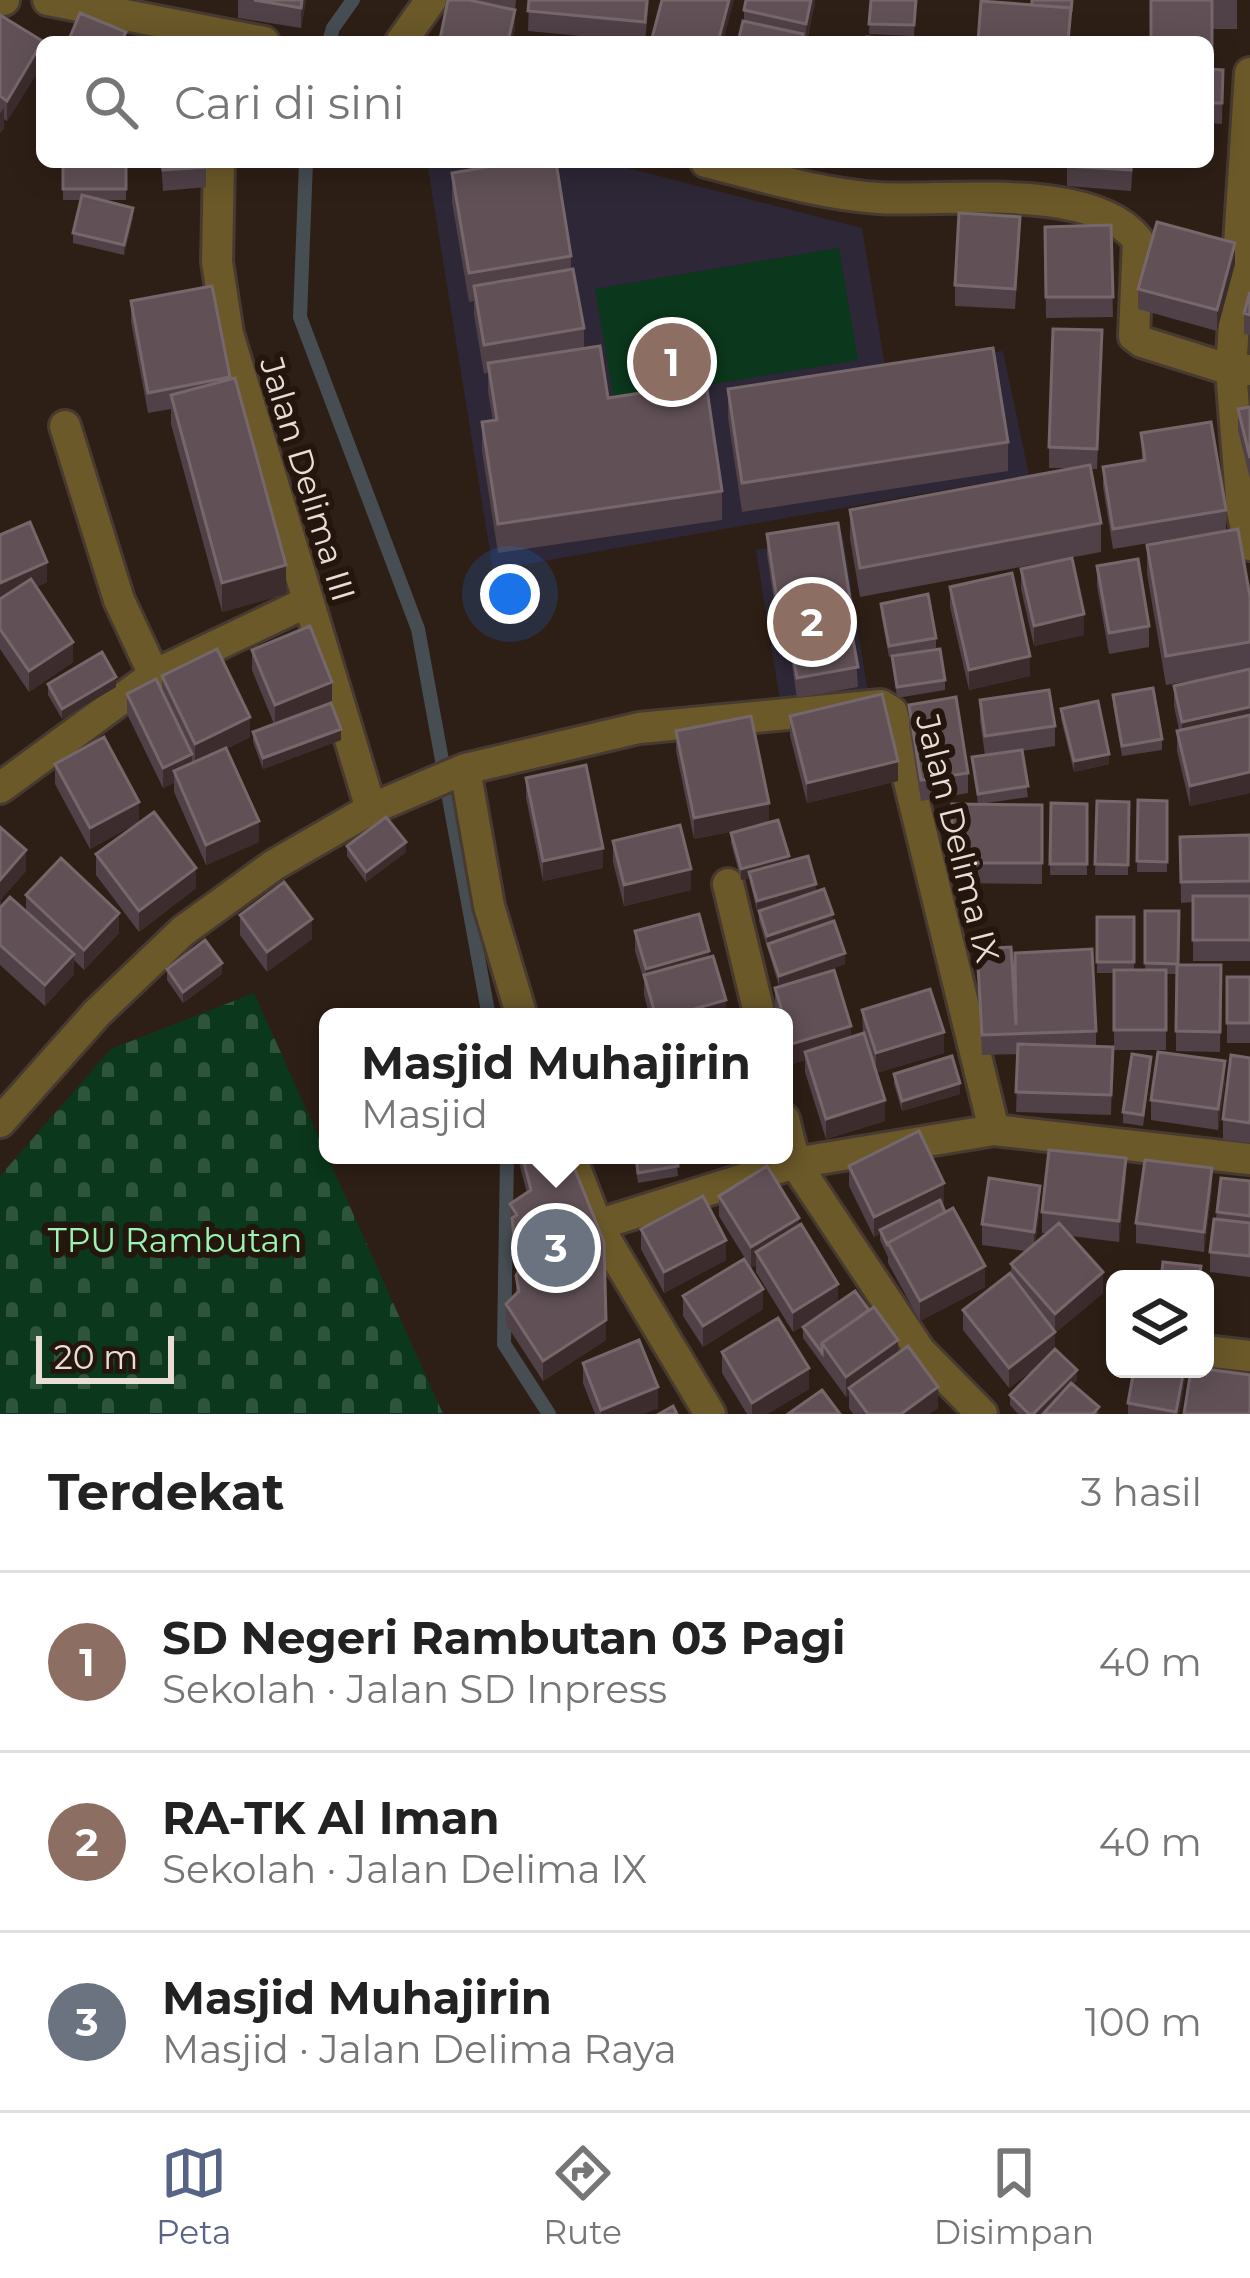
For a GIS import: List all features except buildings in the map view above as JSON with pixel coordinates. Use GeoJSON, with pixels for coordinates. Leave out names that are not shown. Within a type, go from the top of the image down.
{"type":"FeatureCollection","features":[{"type":"Feature","properties":{"kind":"street"},"geometry":{"type":"LineString","coordinates":[[48,0],[205,25],[243,36]]}},
{"type":"Feature","properties":{"kind":"street"},"geometry":{"type":"LineString","coordinates":[[405,36],[431,0]]}},
{"type":"Feature","properties":{"kind":"street"},"geometry":{"type":"LineString","coordinates":[[1250,73],[1241,370],[1242,511],[1250,545]]}},
{"type":"Feature","properties":{"kind":"street","name":"Jalan Delima III"},"geometry":{"type":"LineString","coordinates":[[219,168],[217,262],[228,334],[371,809]]}},
{"type":"Feature","properties":{"kind":"street"},"geometry":{"type":"LineString","coordinates":[[734,168],[875,198],[1027,200],[1108,218],[1138,240],[1134,336],[1241,370]]}},
{"type":"Feature","properties":{"kind":"street"},"geometry":{"type":"LineString","coordinates":[[64,426],[119,600],[154,675]]}},
{"type":"Feature","properties":{"kind":"street"},"geometry":{"type":"LineString","coordinates":[[0,788],[154,675],[307,602]]}},
{"type":"Feature","properties":{"kind":"street","name":"Jalan Delima IX"},"geometry":{"type":"LineString","coordinates":[[462,770],[639,728],[888,707],[994,1130]]}},
{"type":"Feature","properties":{"kind":"street"},"geometry":{"type":"LineString","coordinates":[[6,1103],[183,931],[274,865],[371,809],[462,770],[489,906],[519,1008]]}},
{"type":"Feature","properties":{"kind":"street"},"geometry":{"type":"LineString","coordinates":[[728,884],[758,1008]]}},
{"type":"Feature","properties":{"kind":"street"},"geometry":{"type":"LineString","coordinates":[[795,1163],[994,1130],[1250,1159]]}},
{"type":"Feature","properties":{"kind":"street"},"geometry":{"type":"LineString","coordinates":[[793,1155],[920,1351],[982,1414]]}},
{"type":"Feature","properties":{"kind":"street"},"geometry":{"type":"LineString","coordinates":[[573,1164],[597,1225],[710,1414]]}},
{"type":"Feature","properties":{"kind":"street"},"geometry":{"type":"LineString","coordinates":[[597,1225],[792,1164]]}},
{"type":"Feature","properties":{"kind":"street"},"geometry":{"type":"LineString","coordinates":[[1214,1352],[1250,1357]]}},
{"type":"Feature","properties":{"kind":"shaded area"},"geometry":{"type":"Polygon","coordinates":[[[428,168],[627,168],[862,228],[886,372],[1003,351],[1029,475],[493,570],[428,168]]]}},
{"type":"Feature","properties":{"kind":"shaded area"},"geometry":{"type":"Polygon","coordinates":[[[843,536],[868,693],[781,707],[756,550],[843,536]]]}},
{"type":"Feature","properties":{"kind":"green space"},"geometry":{"type":"Polygon","coordinates":[[[839,248],[858,360],[614,400],[595,289],[839,248]]]}},
{"type":"Feature","properties":{"kind":"green space","name":"TPU Rambutan"},"geometry":{"type":"Polygon","coordinates":[[[254,993],[319,1138],[319,1164],[331,1164],[443,1414],[0,1414],[0,1176],[111,1049],[254,993]]]}},
{"type":"Feature","properties":{"kind":"waterway"},"geometry":{"type":"LineString","coordinates":[[331,36],[353,0]]}},
{"type":"Feature","properties":{"kind":"waterway"},"geometry":{"type":"LineString","coordinates":[[306,168],[300,317],[418,629],[487,1008]]}},
{"type":"Feature","properties":{"kind":"waterway"},"geometry":{"type":"LineString","coordinates":[[507,1164],[504,1344],[549,1414]]}},
{"type":"Feature","properties":{"kind":"place","name":"SD Negeri Rambutan 03 Pagi"},"geometry":{"type":"Point","coordinates":[672,362]}},
{"type":"Feature","properties":{"kind":"place","name":"RA-TK Al Iman"},"geometry":{"type":"Point","coordinates":[812,622]}},
{"type":"Feature","properties":{"kind":"place","name":"Masjid Muhajirin"},"geometry":{"type":"Point","coordinates":[556,1248]}}]}
